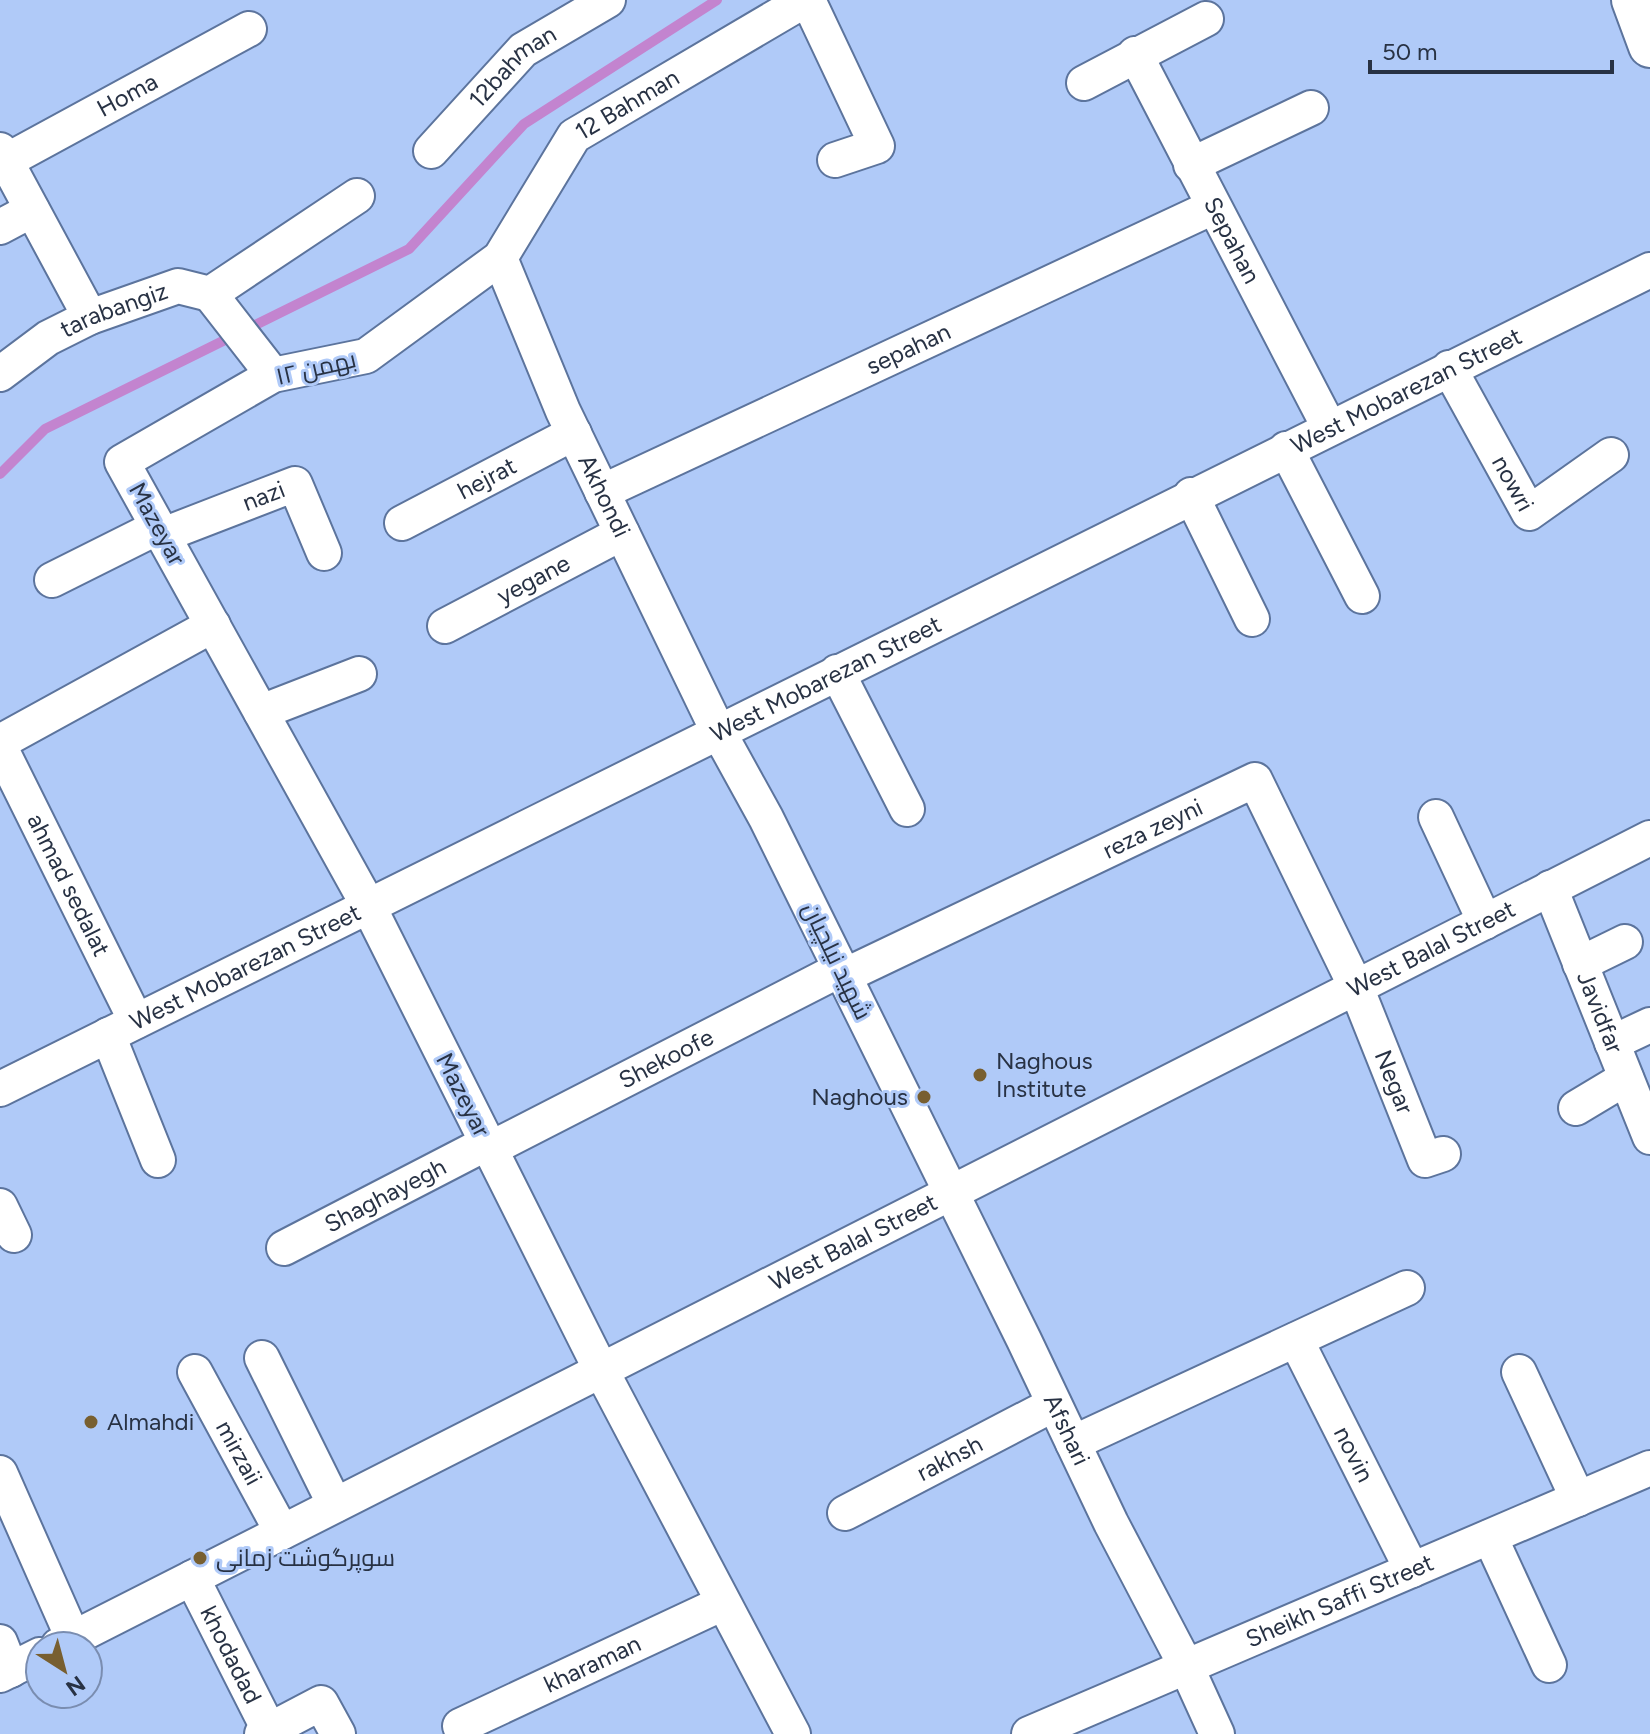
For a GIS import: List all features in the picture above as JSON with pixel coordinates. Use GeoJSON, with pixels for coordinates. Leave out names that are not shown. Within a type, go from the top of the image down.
{"type":"FeatureCollection","features":[{"type":"Feature","properties":{"kind":"main road"},"geometry":{"type":"LineString","coordinates":[[1633,0],[1650,46]]}},
{"type":"Feature","properties":{"kind":"street","name":"12bahman"},"geometry":{"type":"LineString","coordinates":[[431,151],[523,50],[608,0]]}},
{"type":"Feature","properties":{"kind":"street"},"geometry":{"type":"LineString","coordinates":[[806,0],[877,146],[835,160]]}},
{"type":"Feature","properties":{"kind":"street","name":"12 Bahman"},"geometry":{"type":"LineString","coordinates":[[500,258],[574,136],[806,0]]}},
{"type":"Feature","properties":{"kind":"street"},"geometry":{"type":"LineString","coordinates":[[1084,83],[1206,19]]}},
{"type":"Feature","properties":{"kind":"street","name":"Homa"},"geometry":{"type":"LineString","coordinates":[[3,156],[249,29]]}},
{"type":"Feature","properties":{"kind":"street","name":"Sepahan"},"geometry":{"type":"LineString","coordinates":[[1135,54],[1329,427]]}},
{"type":"Feature","properties":{"kind":"street"},"geometry":{"type":"LineString","coordinates":[[1191,165],[1311,108]]}},
{"type":"Feature","properties":{"kind":"street"},"geometry":{"type":"LineString","coordinates":[[3,156],[90,317]]}},
{"type":"Feature","properties":{"kind":"street"},"geometry":{"type":"LineString","coordinates":[[273,375],[210,294],[357,196]]}},
{"type":"Feature","properties":{"kind":"street","name":"sepahan"},"geometry":{"type":"LineString","coordinates":[[602,492],[1213,207]]}},
{"type":"Feature","properties":{"kind":"street"},"geometry":{"type":"LineString","coordinates":[[0,227],[32,210]]}},
{"type":"Feature","properties":{"kind":"street","name":"۱۲ بهمن"},"geometry":{"type":"LineString","coordinates":[[122,462],[273,375],[366,356],[500,258]]}},
{"type":"Feature","properties":{"kind":"street","name":"Akhondi"},"geometry":{"type":"LineString","coordinates":[[500,258],[574,433],[718,731]]}},
{"type":"Feature","properties":{"kind":"street","name":"West Mobarezan Street"},"geometry":{"type":"LineString","coordinates":[[0,1089],[1191,495],[1650,270]]}},
{"type":"Feature","properties":{"kind":"street","name":"tarabangiz"},"geometry":{"type":"LineString","coordinates":[[0,374],[48,338],[90,317],[178,286],[210,294]]}},
{"type":"Feature","properties":{"kind":"street","name":"nowri"},"geometry":{"type":"LineString","coordinates":[[1449,368],[1529,513],[1611,455]]}},
{"type":"Feature","properties":{"kind":"street","name":"hejrat"},"geometry":{"type":"LineString","coordinates":[[402,523],[574,433]]}},
{"type":"Feature","properties":{"kind":"street"},"geometry":{"type":"LineString","coordinates":[[1286,449],[1362,596]]}},
{"type":"Feature","properties":{"kind":"street","name":"Mazeyar"},"geometry":{"type":"LineString","coordinates":[[122,462],[368,905],[601,1370],[793,1734]]}},
{"type":"Feature","properties":{"kind":"street","name":"nazi"},"geometry":{"type":"LineString","coordinates":[[160,531],[295,484],[324,553]]}},
{"type":"Feature","properties":{"kind":"street"},"geometry":{"type":"LineString","coordinates":[[1191,495],[1252,619]]}},
{"type":"Feature","properties":{"kind":"street"},"geometry":{"type":"LineString","coordinates":[[52,580],[160,531]]}},
{"type":"Feature","properties":{"kind":"street","name":"yegane"},"geometry":{"type":"LineString","coordinates":[[445,626],[622,533]]}},
{"type":"Feature","properties":{"kind":"street","name":"ahmad sedalat"},"geometry":{"type":"LineString","coordinates":[[158,1160],[122,1028],[12,802],[0,744],[213,625]]}},
{"type":"Feature","properties":{"kind":"street"},"geometry":{"type":"LineString","coordinates":[[837,672],[907,809]]}},
{"type":"Feature","properties":{"kind":"street"},"geometry":{"type":"LineString","coordinates":[[261,712],[359,674]]}},
{"type":"Feature","properties":{"kind":"street","name":"شهید نیلچیان"},"geometry":{"type":"LineString","coordinates":[[718,731],[766,818],[952,1192]]}},
{"type":"Feature","properties":{"kind":"street","name":"reza zeyni"},"geometry":{"type":"LineString","coordinates":[[842,972],[1255,780],[1356,987]]}},
{"type":"Feature","properties":{"kind":"street"},"geometry":{"type":"LineString","coordinates":[[1436,817],[1485,922]]}},
{"type":"Feature","properties":{"kind":"street","name":"West Balal Street"},"geometry":{"type":"LineString","coordinates":[[89,1630],[1650,838]]}},
{"type":"Feature","properties":{"kind":"street","name":"Javidfar"},"geometry":{"type":"LineString","coordinates":[[1550,888],[1649,1129]]}},
{"type":"Feature","properties":{"kind":"street"},"geometry":{"type":"LineString","coordinates":[[1580,964],[1625,942]]}},
{"type":"Feature","properties":{"kind":"street","name":"Shekoofe"},"geometry":{"type":"LineString","coordinates":[[488,1146],[842,972]]}},
{"type":"Feature","properties":{"kind":"street","name":"Negar"},"geometry":{"type":"LineString","coordinates":[[1356,987],[1425,1160],[1443,1154]]}},
{"type":"Feature","properties":{"kind":"street"},"geometry":{"type":"LineString","coordinates":[[1612,1043],[1650,1025]]}},
{"type":"Feature","properties":{"kind":"street"},"geometry":{"type":"LineString","coordinates":[[1576,1108],[1626,1078]]}},
{"type":"Feature","properties":{"kind":"street","name":"Shaghayegh"},"geometry":{"type":"LineString","coordinates":[[284,1248],[488,1146]]}},
{"type":"Feature","properties":{"kind":"street","name":"Afshari"},"geometry":{"type":"LineString","coordinates":[[952,1192],[1111,1523],[1186,1666],[1217,1734]]}},
{"type":"Feature","properties":{"kind":"street"},"geometry":{"type":"LineString","coordinates":[[1073,1443],[1407,1288]]}},
{"type":"Feature","properties":{"kind":"street","name":"novin"},"geometry":{"type":"LineString","coordinates":[[1296,1340],[1412,1570]]}},
{"type":"Feature","properties":{"kind":"street"},"geometry":{"type":"LineString","coordinates":[[262,1358],[335,1505]]}},
{"type":"Feature","properties":{"kind":"street","name":"mirzaii"},"geometry":{"type":"LineString","coordinates":[[195,1372],[282,1532]]}},
{"type":"Feature","properties":{"kind":"street"},"geometry":{"type":"LineString","coordinates":[[1519,1372],[1578,1499]]}},
{"type":"Feature","properties":{"kind":"street","name":"rakhsh"},"geometry":{"type":"LineString","coordinates":[[845,1513],[1054,1404]]}},
{"type":"Feature","properties":{"kind":"street","name":"Sheikh Saffi Street"},"geometry":{"type":"LineString","coordinates":[[1029,1734],[1650,1468]]}},
{"type":"Feature","properties":{"kind":"street"},"geometry":{"type":"LineString","coordinates":[[0,1473],[60,1630]]}},
{"type":"Feature","properties":{"kind":"street"},"geometry":{"type":"LineString","coordinates":[[1490,1537],[1549,1665]]}},
{"type":"Feature","properties":{"kind":"street","name":"khodadad"},"geometry":{"type":"LineString","coordinates":[[192,1578],[265,1732],[321,1703],[338,1734]]}},
{"type":"Feature","properties":{"kind":"street","name":"kharaman"},"geometry":{"type":"LineString","coordinates":[[460,1726],[723,1603]]}},
{"type":"Feature","properties":{"kind":"waterway"},"geometry":{"type":"LineString","coordinates":[[0,474],[45,429],[409,249],[524,124],[717,0]]}},
{"type":"Feature","properties":{"kind":"place","name":"Naghous Institute"},"geometry":{"type":"Point","coordinates":[980,1075]}},
{"type":"Feature","properties":{"kind":"place","name":"Naghous"},"geometry":{"type":"Point","coordinates":[924,1097]}},
{"type":"Feature","properties":{"kind":"place","name":"Almahdi"},"geometry":{"type":"Point","coordinates":[91,1422]}},
{"type":"Feature","properties":{"kind":"place","name":"سوپرگوشت زمانی"},"geometry":{"type":"Point","coordinates":[200,1558]}}]}
